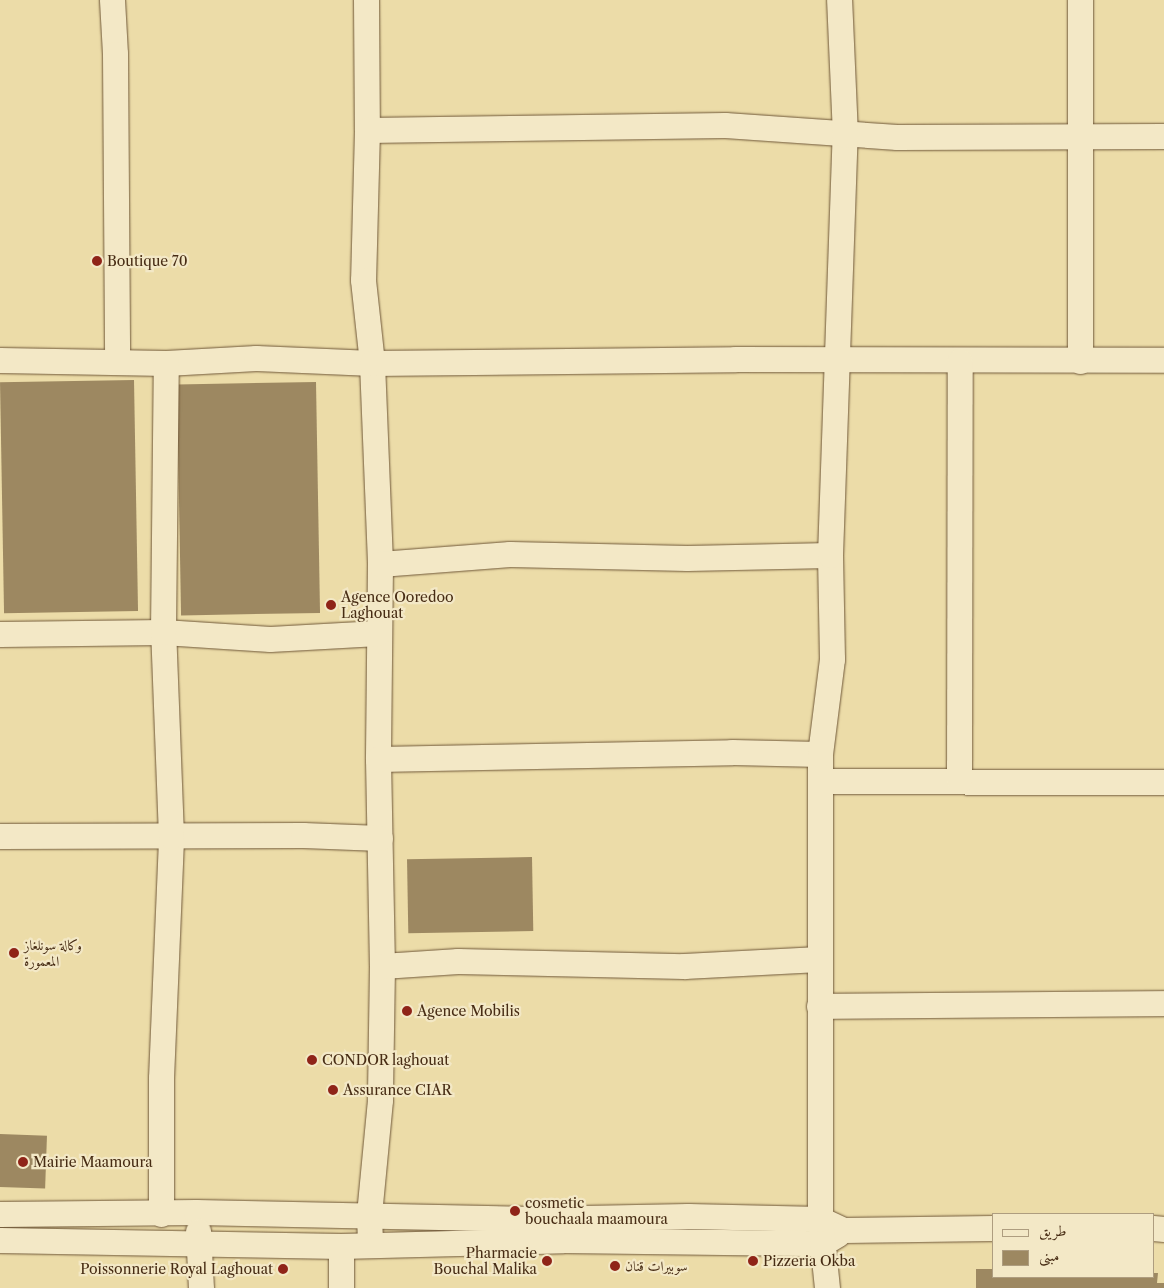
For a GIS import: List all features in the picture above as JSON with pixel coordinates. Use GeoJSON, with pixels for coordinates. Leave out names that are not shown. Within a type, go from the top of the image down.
{"type":"FeatureCollection","features":[{"type":"Feature","properties":{"kind":"street"},"geometry":{"type":"LineString","coordinates":[[112,0],[115,54],[117,360]]}},
{"type":"Feature","properties":{"kind":"street"},"geometry":{"type":"LineString","coordinates":[[366,0],[367,130],[363,280],[372,363],[380,564],[378,633],[381,706],[378,759],[382,966],[380,1100],[369,1214],[370,1243]]}},
{"type":"Feature","properties":{"kind":"street"},"geometry":{"type":"LineString","coordinates":[[827,1288],[822,1231],[819,1006],[820,754],[832,659],[830,555],[839,360],[845,135],[839,0]]}},
{"type":"Feature","properties":{"kind":"street"},"geometry":{"type":"LineString","coordinates":[[1080,0],[1078,137],[1080,360]]}},
{"type":"Feature","properties":{"kind":"street"},"geometry":{"type":"LineString","coordinates":[[367,130],[725,125],[845,135],[1164,136]]}},
{"type":"Feature","properties":{"kind":"street"},"geometry":{"type":"LineString","coordinates":[[0,360],[117,360],[166,363],[256,358],[372,363],[1164,360]]}},
{"type":"Feature","properties":{"kind":"street"},"geometry":{"type":"LineString","coordinates":[[959,781],[960,361]]}},
{"type":"Feature","properties":{"kind":"street"},"geometry":{"type":"LineString","coordinates":[[161,1214],[161,1078],[172,836],[163,632],[166,363]]}},
{"type":"Feature","properties":{"kind":"street"},"geometry":{"type":"LineString","coordinates":[[380,564],[510,554],[687,558],[830,555]]}},
{"type":"Feature","properties":{"kind":"street"},"geometry":{"type":"LineString","coordinates":[[0,634],[163,632],[270,639],[378,633]]}},
{"type":"Feature","properties":{"kind":"street"},"geometry":{"type":"LineString","coordinates":[[378,759],[732,752],[820,754]]}},
{"type":"Feature","properties":{"kind":"street"},"geometry":{"type":"LineString","coordinates":[[820,781],[1164,782]]}},
{"type":"Feature","properties":{"kind":"street"},"geometry":{"type":"LineString","coordinates":[[0,836],[303,835],[380,838]]}},
{"type":"Feature","properties":{"kind":"street"},"geometry":{"type":"LineString","coordinates":[[382,966],[458,961],[684,966],[819,959]]}},
{"type":"Feature","properties":{"kind":"street"},"geometry":{"type":"LineString","coordinates":[[819,1006],[1164,1003]]}},
{"type":"Feature","properties":{"kind":"street"},"geometry":{"type":"LineString","coordinates":[[196,1212],[201,1288]]}},
{"type":"Feature","properties":{"kind":"street"},"geometry":{"type":"LineString","coordinates":[[0,1214],[161,1214],[196,1212],[369,1214],[532,1219],[688,1216],[822,1231]]}},
{"type":"Feature","properties":{"kind":"street"},"geometry":{"type":"LineString","coordinates":[[0,1240],[199,1246],[260,1243],[341,1246],[370,1243],[682,1240],[844,1230],[992,1228]]}},
{"type":"Feature","properties":{"kind":"street"},"geometry":{"type":"LineString","coordinates":[[341,1246],[341,1288]]}},
{"type":"Feature","properties":{"kind":"building"},"geometry":{"type":"Polygon","coordinates":[[[134,380],[138,611],[4,613],[0,382],[134,380]]]}},
{"type":"Feature","properties":{"kind":"building"},"geometry":{"type":"Polygon","coordinates":[[[316,382],[320,613],[181,615],[177,384],[316,382]]]}},
{"type":"Feature","properties":{"kind":"building"},"geometry":{"type":"Polygon","coordinates":[[[532,857],[533,931],[408,933],[407,859],[532,857]]]}},
{"type":"Feature","properties":{"kind":"building","name":"Mairie Maamoura"},"geometry":{"type":"Polygon","coordinates":[[[0,1134],[47,1136],[45,1189],[0,1187],[0,1134]]]}},
{"type":"Feature","properties":{"kind":"building"},"geometry":{"type":"Polygon","coordinates":[[[976,1269],[992,1269],[992,1278],[1154,1278],[1154,1273],[1158,1273],[1157,1283],[1164,1283],[1164,1288],[976,1288],[976,1269]]]}},
{"type":"Feature","properties":{"kind":"place","name":"Boutique 70"},"geometry":{"type":"Point","coordinates":[97,261]}},
{"type":"Feature","properties":{"kind":"place","name":"Agence Ooredoo Laghouat"},"geometry":{"type":"Point","coordinates":[331,605]}},
{"type":"Feature","properties":{"kind":"place","name":"وكالة سونلغاز المعمورة"},"geometry":{"type":"Point","coordinates":[14,953]}},
{"type":"Feature","properties":{"kind":"place","name":"Agence Mobilis"},"geometry":{"type":"Point","coordinates":[407,1011]}},
{"type":"Feature","properties":{"kind":"place","name":"CONDOR laghouat"},"geometry":{"type":"Point","coordinates":[312,1060]}},
{"type":"Feature","properties":{"kind":"place","name":"Assurance CIAR"},"geometry":{"type":"Point","coordinates":[333,1090]}},
{"type":"Feature","properties":{"kind":"place","name":"Mairie Maamoura"},"geometry":{"type":"Point","coordinates":[23,1162]}},
{"type":"Feature","properties":{"kind":"place","name":"cosmetic bouchaala maamoura"},"geometry":{"type":"Point","coordinates":[515,1211]}},
{"type":"Feature","properties":{"kind":"place","name":"Pharmacie Bouchal Malika"},"geometry":{"type":"Point","coordinates":[547,1261]}},
{"type":"Feature","properties":{"kind":"place","name":"Pizzeria Okba"},"geometry":{"type":"Point","coordinates":[753,1261]}},
{"type":"Feature","properties":{"kind":"place","name":"سوبيرات قنان"},"geometry":{"type":"Point","coordinates":[615,1266]}},
{"type":"Feature","properties":{"kind":"place","name":"Poissonnerie Royal Laghouat"},"geometry":{"type":"Point","coordinates":[283,1269]}}]}
